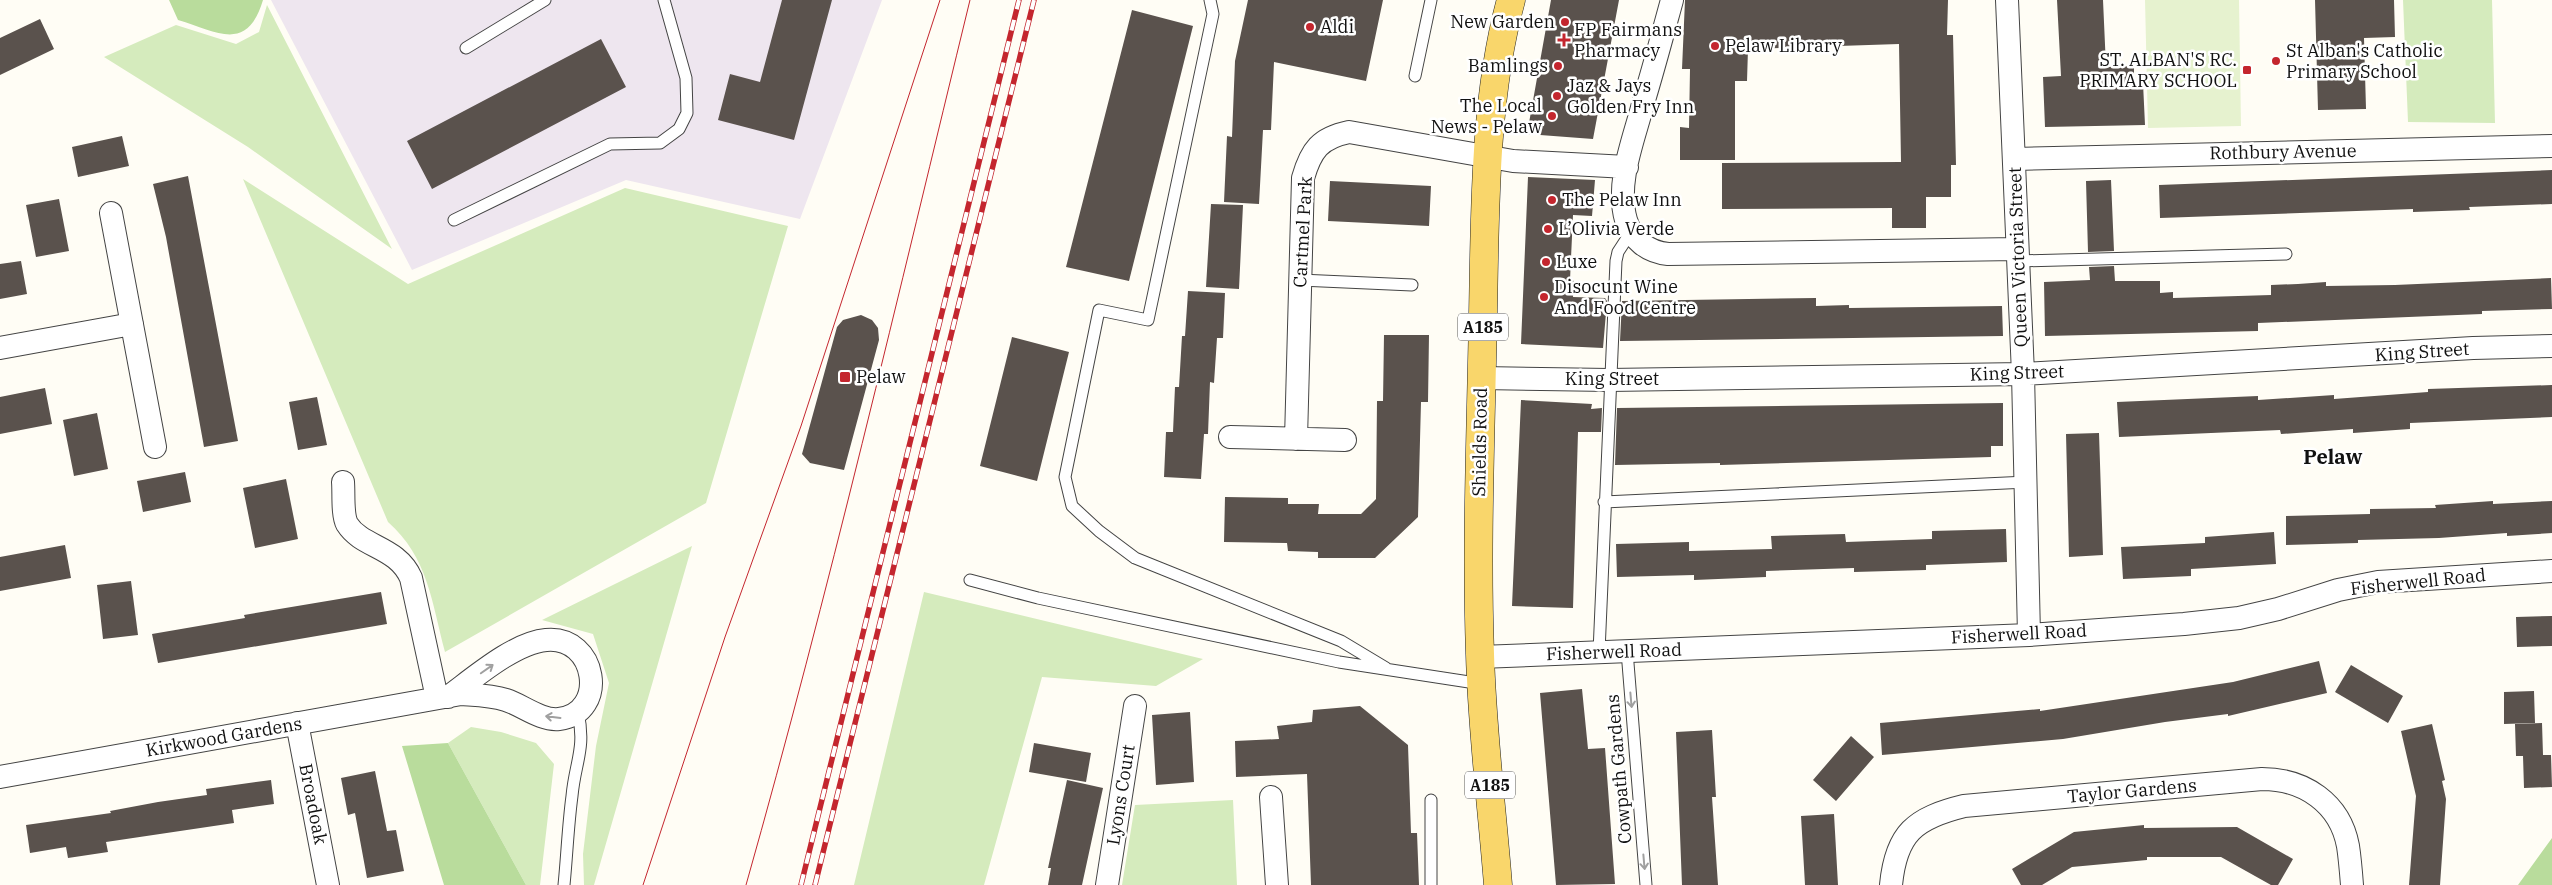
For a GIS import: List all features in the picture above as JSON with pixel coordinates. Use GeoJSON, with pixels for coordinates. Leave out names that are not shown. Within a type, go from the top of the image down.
{"type":"FeatureCollection","features":[{"type":"Feature","properties":{"kind":"main road","name":"Shields Road"},"geometry":{"type":"LineString","coordinates":[[1498,885],[1480,657],[1478,578],[1482,378],[1494,82],[1511,0]]}},
{"type":"Feature","properties":{"kind":"street"},"geometry":{"type":"LineString","coordinates":[[1672,0],[1627,167],[1623,202],[1631,232],[1642,244],[1654,252],[1668,254],[2017,255]]}},
{"type":"Feature","properties":{"kind":"street","name":"Queen Victoria Street"},"geometry":{"type":"LineString","coordinates":[[2007,0],[2027,482],[2029,635]]}},
{"type":"Feature","properties":{"kind":"street","name":"Cartmel Park"},"geometry":{"type":"LineString","coordinates":[[1296,439],[1303,178],[1308,160],[1319,144],[1335,135],[1349,132],[1513,160],[1627,167]]}},
{"type":"Feature","properties":{"kind":"street","name":"Rothbury Avenue"},"geometry":{"type":"LineString","coordinates":[[2014,159],[2552,146]]}},
{"type":"Feature","properties":{"kind":"street"},"geometry":{"type":"LineString","coordinates":[[111,213],[154,447]]}},
{"type":"Feature","properties":{"kind":"street"},"geometry":{"type":"LineString","coordinates":[[0,348],[132,324]]}},
{"type":"Feature","properties":{"kind":"street","name":"King Street"},"geometry":{"type":"LineString","coordinates":[[1482,378],[1609,380],[2023,374],[2473,348],[2552,346]]}},
{"type":"Feature","properties":{"kind":"street"},"geometry":{"type":"LineString","coordinates":[[1230,437],[1345,440]]}},
{"type":"Feature","properties":{"kind":"street"},"geometry":{"type":"LineString","coordinates":[[342,482],[346,523],[355,532],[396,557],[408,572],[442,697]]}},
{"type":"Feature","properties":{"kind":"street","name":"Fisherwell Road"},"geometry":{"type":"LineString","coordinates":[[1480,657],[2029,635],[2239,618],[2278,609],[2338,590],[2378,582],[2552,571]]}},
{"type":"Feature","properties":{"kind":"street","name":"Kirkwood Gardens"},"geometry":{"type":"LineString","coordinates":[[0,777],[442,697],[483,695],[504,699],[540,715],[557,719],[570,717],[586,704],[590,693],[587,662],[580,650],[570,643],[556,640],[531,643],[442,697]]}},
{"type":"Feature","properties":{"kind":"street","name":"Lyons Court"},"geometry":{"type":"LineString","coordinates":[[1107,885],[1135,706]]}},
{"type":"Feature","properties":{"kind":"street","name":"Broadoak"},"geometry":{"type":"LineString","coordinates":[[297,723],[328,885]]}},
{"type":"Feature","properties":{"kind":"street","name":"Taylor Gardens"},"geometry":{"type":"LineString","coordinates":[[1891,885],[1893,861],[1910,830],[1936,813],[1964,806],[2262,778],[2282,778],[2302,786],[2324,800],[2339,822],[2348,845],[2352,885]]}},
{"type":"Feature","properties":{"kind":"street"},"geometry":{"type":"LineString","coordinates":[[1271,797],[1277,885]]}},
{"type":"Feature","properties":{"kind":"lane"},"geometry":{"type":"LineString","coordinates":[[466,48],[545,0]]}},
{"type":"Feature","properties":{"kind":"lane"},"geometry":{"type":"LineString","coordinates":[[454,220],[610,144],[660,143],[679,129],[687,113],[686,78],[664,0]]}},
{"type":"Feature","properties":{"kind":"lane"},"geometry":{"type":"LineString","coordinates":[[1210,0],[1213,14],[1148,320],[1099,310],[1065,477],[1072,506],[1099,532],[1135,558],[1341,641],[1386,668]]}},
{"type":"Feature","properties":{"kind":"lane"},"geometry":{"type":"LineString","coordinates":[[1414,76],[1431,0]]}},
{"type":"Feature","properties":{"kind":"lane"},"geometry":{"type":"LineString","coordinates":[[1599,652],[1609,380],[1616,261],[1618,252],[1631,232]]}},
{"type":"Feature","properties":{"kind":"lane"},"geometry":{"type":"LineString","coordinates":[[2017,255],[2286,254]]}},
{"type":"Feature","properties":{"kind":"lane"},"geometry":{"type":"LineString","coordinates":[[1300,280],[1412,285]]}},
{"type":"Feature","properties":{"kind":"lane"},"geometry":{"type":"LineString","coordinates":[[1604,502],[2027,482]]}},
{"type":"Feature","properties":{"kind":"lane"},"geometry":{"type":"LineString","coordinates":[[970,580],[1038,598],[1339,662],[1386,668],[1458,682],[1482,684]]}},
{"type":"Feature","properties":{"kind":"lane","name":"Cowpath Gardens"},"geometry":{"type":"LineString","coordinates":[[1627,651],[1646,885]]}},
{"type":"Feature","properties":{"kind":"lane"},"geometry":{"type":"LineString","coordinates":[[564,885],[572,794],[580,761],[583,734],[578,712]]}},
{"type":"Feature","properties":{"kind":"lane"},"geometry":{"type":"LineString","coordinates":[[1431,800],[1431,885]]}},
{"type":"Feature","properties":{"kind":"shaded area"},"geometry":{"type":"Polygon","coordinates":[[[271,0],[882,0],[800,219],[626,180],[412,270],[271,0]]]}},
{"type":"Feature","properties":{"kind":"green space"},"geometry":{"type":"Polygon","coordinates":[[[169,0],[263,0],[256,17],[249,27],[240,33],[230,34],[218,33],[178,20],[169,0]]]}},
{"type":"Feature","properties":{"kind":"green space"},"geometry":{"type":"Polygon","coordinates":[[[2145,0],[2239,0],[2241,126],[2148,128],[2145,0]]]}},
{"type":"Feature","properties":{"kind":"green space"},"geometry":{"type":"Polygon","coordinates":[[[2403,0],[2492,0],[2495,123],[2408,122],[2403,0]]]}},
{"type":"Feature","properties":{"kind":"green space"},"geometry":{"type":"Polygon","coordinates":[[[267,5],[392,249],[248,147],[104,57],[176,25],[236,44],[259,32],[267,5]]]}},
{"type":"Feature","properties":{"kind":"green space"},"geometry":{"type":"Polygon","coordinates":[[[243,179],[408,284],[625,188],[788,226],[706,503],[445,652],[427,582],[412,550],[388,522],[243,179]]]}},
{"type":"Feature","properties":{"kind":"green space"},"geometry":{"type":"Polygon","coordinates":[[[692,546],[594,885],[584,885],[583,854],[596,746],[609,683],[593,634],[542,620],[692,546]]]}},
{"type":"Feature","properties":{"kind":"green space"},"geometry":{"type":"Polygon","coordinates":[[[924,592],[1203,659],[1156,686],[1042,677],[984,885],[854,885],[924,592]]]}},
{"type":"Feature","properties":{"kind":"green space"},"geometry":{"type":"Polygon","coordinates":[[[471,727],[501,732],[536,743],[554,764],[540,885],[526,885],[448,743],[471,727]]]}},
{"type":"Feature","properties":{"kind":"green space"},"geometry":{"type":"Polygon","coordinates":[[[448,743],[526,885],[444,885],[402,746],[448,743]]]}},
{"type":"Feature","properties":{"kind":"green space"},"geometry":{"type":"Polygon","coordinates":[[[1233,800],[1237,885],[1122,885],[1135,805],[1233,800]]]}},
{"type":"Feature","properties":{"kind":"green space"},"geometry":{"type":"Polygon","coordinates":[[[2552,838],[2552,885],[2518,885],[2552,838]]]}},
{"type":"Feature","properties":{"kind":"building"},"geometry":{"type":"Polygon","coordinates":[[[782,0],[832,0],[794,140],[718,120],[730,74],[760,82],[782,0]]]}},
{"type":"Feature","properties":{"kind":"building","name":"Aldi"},"geometry":{"type":"Polygon","coordinates":[[[1248,0],[1383,0],[1366,81],[1274,62],[1271,130],[1263,130],[1259,204],[1224,202],[1227,136],[1232,137],[1235,61],[1248,0]]]}},
{"type":"Feature","properties":{"kind":"building"},"geometry":{"type":"Polygon","coordinates":[[[1551,0],[1619,0],[1593,139],[1527,134],[1551,0]]]}},
{"type":"Feature","properties":{"kind":"building"},"geometry":{"type":"Polygon","coordinates":[[[1685,0],[1948,0],[1947,35],[1953,35],[1956,165],[1951,165],[1951,197],[1926,197],[1926,228],[1892,228],[1892,208],[1722,209],[1722,163],[1901,162],[1899,44],[1748,49],[1747,81],[1735,81],[1735,160],[1680,160],[1680,127],[1689,128],[1690,69],[1682,69],[1685,0]]]}},
{"type":"Feature","properties":{"kind":"building"},"geometry":{"type":"Polygon","coordinates":[[[2057,0],[2103,0],[2106,67],[2134,66],[2134,83],[2143,83],[2145,125],[2045,127],[2043,77],[2061,76],[2057,0]]]}},
{"type":"Feature","properties":{"kind":"building"},"geometry":{"type":"Polygon","coordinates":[[[2315,0],[2394,0],[2395,37],[2364,38],[2366,109],[2318,110],[2315,0]]]}},
{"type":"Feature","properties":{"kind":"building"},"geometry":{"type":"Polygon","coordinates":[[[1132,10],[1193,26],[1129,281],[1066,267],[1132,10]]]}},
{"type":"Feature","properties":{"kind":"building"},"geometry":{"type":"Polygon","coordinates":[[[40,19],[54,49],[0,75],[0,38],[40,19]]]}},
{"type":"Feature","properties":{"kind":"building"},"geometry":{"type":"Polygon","coordinates":[[[601,39],[626,87],[432,189],[407,141],[601,39]]]}},
{"type":"Feature","properties":{"kind":"building"},"geometry":{"type":"Polygon","coordinates":[[[122,136],[129,166],[78,177],[72,147],[122,136]]]}},
{"type":"Feature","properties":{"kind":"building"},"geometry":{"type":"Polygon","coordinates":[[[2552,170],[2552,204],[2469,207],[2470,210],[2413,212],[2413,209],[2160,218],[2159,185],[2552,170]]]}},
{"type":"Feature","properties":{"kind":"building"},"geometry":{"type":"Polygon","coordinates":[[[188,176],[238,441],[204,447],[166,237],[153,184],[188,176]]]}},
{"type":"Feature","properties":{"kind":"building"},"geometry":{"type":"Polygon","coordinates":[[[1528,177],[1595,180],[1592,216],[1573,215],[1570,280],[1574,281],[1573,297],[1605,298],[1607,301],[1603,348],[1521,344],[1528,177]]]}},
{"type":"Feature","properties":{"kind":"building"},"geometry":{"type":"Polygon","coordinates":[[[2111,180],[2114,251],[2088,252],[2086,181],[2111,180]]]}},
{"type":"Feature","properties":{"kind":"building"},"geometry":{"type":"Polygon","coordinates":[[[1330,181],[1431,186],[1429,226],[1328,221],[1330,181]]]}},
{"type":"Feature","properties":{"kind":"building"},"geometry":{"type":"Polygon","coordinates":[[[59,199],[69,251],[36,257],[26,205],[59,199]]]}},
{"type":"Feature","properties":{"kind":"building"},"geometry":{"type":"Polygon","coordinates":[[[1211,204],[1243,205],[1239,289],[1206,287],[1211,204]]]}},
{"type":"Feature","properties":{"kind":"building"},"geometry":{"type":"Polygon","coordinates":[[[21,261],[27,294],[0,299],[0,264],[21,261]]]}},
{"type":"Feature","properties":{"kind":"building"},"geometry":{"type":"Polygon","coordinates":[[[2114,266],[2115,281],[2160,281],[2160,293],[2173,292],[2173,298],[2271,295],[2271,285],[2326,282],[2326,286],[2395,285],[2551,278],[2552,309],[2482,311],[2482,314],[2258,323],[2258,331],[2045,336],[2044,282],[2090,280],[2089,267],[2114,266]]]}},
{"type":"Feature","properties":{"kind":"building"},"geometry":{"type":"Polygon","coordinates":[[[1188,291],[1225,293],[1223,338],[1217,338],[1214,383],[1210,382],[1208,434],[1204,434],[1201,479],[1164,477],[1166,432],[1173,432],[1175,387],[1179,387],[1182,336],[1185,336],[1188,291]]]}},
{"type":"Feature","properties":{"kind":"building"},"geometry":{"type":"Polygon","coordinates":[[[1816,298],[1816,306],[1849,305],[1849,308],[2002,306],[2003,336],[1620,341],[1622,301],[1816,298]]]}},
{"type":"Feature","properties":{"kind":"building"},"geometry":{"type":"Polygon","coordinates":[[[861,315],[872,320],[878,328],[879,340],[844,470],[810,463],[802,454],[837,327],[843,320],[861,315]]]}},
{"type":"Feature","properties":{"kind":"building"},"geometry":{"type":"Polygon","coordinates":[[[1384,335],[1429,335],[1428,402],[1421,402],[1418,517],[1375,558],[1318,558],[1318,552],[1288,551],[1287,543],[1224,542],[1225,497],[1288,498],[1288,504],[1319,504],[1318,514],[1361,514],[1376,499],[1377,401],[1383,401],[1384,335]]]}},
{"type":"Feature","properties":{"kind":"building"},"geometry":{"type":"Polygon","coordinates":[[[1012,337],[1069,352],[1037,481],[980,466],[1012,337]]]}},
{"type":"Feature","properties":{"kind":"building"},"geometry":{"type":"Polygon","coordinates":[[[2552,385],[2552,417],[2410,423],[2410,429],[2353,433],[2353,429],[2281,434],[2280,430],[2119,437],[2117,402],[2258,396],[2258,400],[2334,395],[2334,399],[2428,392],[2428,389],[2552,385]]]}},
{"type":"Feature","properties":{"kind":"building"},"geometry":{"type":"Polygon","coordinates":[[[45,388],[52,424],[0,434],[0,397],[45,388]]]}},
{"type":"Feature","properties":{"kind":"building"},"geometry":{"type":"Polygon","coordinates":[[[317,397],[327,445],[298,450],[289,402],[317,397]]]}},
{"type":"Feature","properties":{"kind":"building"},"geometry":{"type":"Polygon","coordinates":[[[1521,400],[1592,404],[1591,409],[1602,408],[1601,432],[1578,432],[1573,608],[1512,606],[1521,400]]]}},
{"type":"Feature","properties":{"kind":"building"},"geometry":{"type":"Polygon","coordinates":[[[2003,403],[2003,446],[1991,446],[1991,457],[1720,465],[1720,463],[1615,465],[1617,408],[2003,403]]]}},
{"type":"Feature","properties":{"kind":"building"},"geometry":{"type":"Polygon","coordinates":[[[97,413],[108,469],[74,476],[63,420],[97,413]]]}},
{"type":"Feature","properties":{"kind":"building"},"geometry":{"type":"Polygon","coordinates":[[[2099,433],[2103,555],[2069,557],[2066,434],[2099,433]]]}},
{"type":"Feature","properties":{"kind":"building"},"geometry":{"type":"Polygon","coordinates":[[[185,472],[191,502],[143,512],[137,481],[185,472]]]}},
{"type":"Feature","properties":{"kind":"building"},"geometry":{"type":"Polygon","coordinates":[[[286,479],[298,539],[255,548],[243,488],[286,479]]]}},
{"type":"Feature","properties":{"kind":"building"},"geometry":{"type":"Polygon","coordinates":[[[2493,501],[2493,504],[2552,501],[2552,533],[2507,536],[2507,533],[2439,538],[2358,540],[2358,543],[2286,545],[2286,516],[2370,514],[2370,509],[2436,508],[2435,505],[2493,501]]]}},
{"type":"Feature","properties":{"kind":"building"},"geometry":{"type":"Polygon","coordinates":[[[2006,529],[2007,562],[1926,565],[1926,570],[1854,572],[1854,568],[1766,571],[1766,577],[1694,580],[1694,575],[1617,577],[1616,544],[1689,542],[1689,551],[1772,549],[1771,536],[1845,534],[1846,542],[1932,539],[1932,531],[2006,529]]]}},
{"type":"Feature","properties":{"kind":"building"},"geometry":{"type":"Polygon","coordinates":[[[2274,532],[2276,564],[2191,569],[2191,576],[2123,579],[2121,547],[2205,543],[2205,537],[2274,532]]]}},
{"type":"Feature","properties":{"kind":"building"},"geometry":{"type":"Polygon","coordinates":[[[65,545],[71,578],[0,591],[0,557],[65,545]]]}},
{"type":"Feature","properties":{"kind":"building"},"geometry":{"type":"Polygon","coordinates":[[[131,581],[138,635],[103,639],[97,585],[131,581]]]}},
{"type":"Feature","properties":{"kind":"building"},"geometry":{"type":"Polygon","coordinates":[[[381,592],[387,624],[158,663],[152,634],[245,618],[244,615],[381,592]]]}},
{"type":"Feature","properties":{"kind":"building"},"geometry":{"type":"Polygon","coordinates":[[[2552,616],[2552,646],[2517,647],[2516,617],[2552,616]]]}},
{"type":"Feature","properties":{"kind":"building"},"geometry":{"type":"Polygon","coordinates":[[[2319,661],[2327,693],[2228,716],[2228,714],[2165,722],[2063,739],[1882,755],[1880,723],[2040,709],[2040,711],[2233,682],[2319,661]]]}},
{"type":"Feature","properties":{"kind":"building"},"geometry":{"type":"Polygon","coordinates":[[[2351,665],[2403,696],[2388,723],[2335,692],[2351,665]]]}},
{"type":"Feature","properties":{"kind":"building"},"geometry":{"type":"Polygon","coordinates":[[[1582,689],[1588,749],[1605,748],[1615,884],[1556,885],[1540,693],[1582,689]]]}},
{"type":"Feature","properties":{"kind":"building"},"geometry":{"type":"Polygon","coordinates":[[[2534,691],[2535,723],[2504,724],[2504,692],[2534,691]]]}},
{"type":"Feature","properties":{"kind":"building"},"geometry":{"type":"Polygon","coordinates":[[[1360,706],[1408,745],[1411,833],[1417,833],[1419,885],[1311,885],[1307,774],[1236,777],[1235,741],[1279,739],[1277,726],[1312,722],[1313,710],[1360,706]]]}},
{"type":"Feature","properties":{"kind":"building"},"geometry":{"type":"Polygon","coordinates":[[[1190,712],[1194,782],[1156,785],[1152,715],[1190,712]]]}},
{"type":"Feature","properties":{"kind":"building"},"geometry":{"type":"Polygon","coordinates":[[[2542,723],[2543,755],[2551,755],[2552,787],[2524,788],[2523,756],[2516,756],[2515,724],[2542,723]]]}},
{"type":"Feature","properties":{"kind":"building"},"geometry":{"type":"Polygon","coordinates":[[[2432,724],[2445,780],[2442,781],[2446,799],[2440,885],[2409,885],[2416,796],[2401,731],[2432,724]]]}},
{"type":"Feature","properties":{"kind":"building"},"geometry":{"type":"Polygon","coordinates":[[[1712,730],[1716,797],[1712,797],[1718,885],[1682,885],[1676,732],[1712,730]]]}},
{"type":"Feature","properties":{"kind":"building"},"geometry":{"type":"Polygon","coordinates":[[[1851,736],[1874,757],[1836,801],[1813,780],[1851,736]]]}},
{"type":"Feature","properties":{"kind":"building"},"geometry":{"type":"Polygon","coordinates":[[[1034,743],[1091,753],[1086,782],[1029,772],[1034,743]]]}},
{"type":"Feature","properties":{"kind":"building"},"geometry":{"type":"Polygon","coordinates":[[[375,771],[387,831],[396,830],[404,871],[367,878],[355,813],[348,815],[341,778],[375,771]]]}},
{"type":"Feature","properties":{"kind":"building"},"geometry":{"type":"Polygon","coordinates":[[[271,780],[274,804],[232,810],[234,823],[106,842],[108,852],[68,858],[66,847],[30,853],[26,825],[111,813],[110,811],[207,795],[206,789],[271,780]]]}},
{"type":"Feature","properties":{"kind":"building"},"geometry":{"type":"Polygon","coordinates":[[[1067,780],[1103,788],[1082,885],[1048,885],[1051,868],[1048,868],[1067,780]]]}},
{"type":"Feature","properties":{"kind":"building"},"geometry":{"type":"Polygon","coordinates":[[[1834,814],[1838,885],[1805,885],[1801,816],[1834,814]]]}},
{"type":"Feature","properties":{"kind":"building"},"geometry":{"type":"Polygon","coordinates":[[[2144,825],[2144,828],[2237,827],[2293,859],[2278,885],[2271,885],[2221,857],[2147,857],[2147,860],[2072,867],[2042,885],[2021,885],[2012,869],[2074,832],[2144,825]]]}},
{"type":"Feature","properties":{"kind":"tram line"},"geometry":{"type":"LineString","coordinates":[[643,885],[725,637],[801,426],[940,0]]}},
{"type":"Feature","properties":{"kind":"tram line"},"geometry":{"type":"LineString","coordinates":[[746,885],[806,665],[970,0]]}},
{"type":"Feature","properties":{"kind":"railway"},"geometry":{"type":"LineString","coordinates":[[801,885],[1019,0]]}},
{"type":"Feature","properties":{"kind":"railway"},"geometry":{"type":"LineString","coordinates":[[815,885],[1034,0]]}},
{"type":"Feature","properties":{"kind":"place","name":"New Garden"},"geometry":{"type":"Point","coordinates":[1565,22]}},
{"type":"Feature","properties":{"kind":"place","name":"Aldi"},"geometry":{"type":"Point","coordinates":[1310,27]}},
{"type":"Feature","properties":{"kind":"place","name":"FP Fairmans Pharmacy"},"geometry":{"type":"Point","coordinates":[1564,40]}},
{"type":"Feature","properties":{"kind":"place","name":"Pelaw Library"},"geometry":{"type":"Point","coordinates":[1715,46]}},
{"type":"Feature","properties":{"kind":"place","name":"St Alban's Catholic Primary School"},"geometry":{"type":"Point","coordinates":[2276,61]}},
{"type":"Feature","properties":{"kind":"place","name":"Bamlings"},"geometry":{"type":"Point","coordinates":[1558,66]}},
{"type":"Feature","properties":{"kind":"place","name":"ST. ALBAN'S RC. PRIMARY SCHOOL"},"geometry":{"type":"Point","coordinates":[2247,70]}},
{"type":"Feature","properties":{"kind":"place","name":"Jaz & Jays Golden Fry Inn"},"geometry":{"type":"Point","coordinates":[1557,96]}},
{"type":"Feature","properties":{"kind":"place","name":"The Local News - Pelaw"},"geometry":{"type":"Point","coordinates":[1552,116]}},
{"type":"Feature","properties":{"kind":"place","name":"The Pelaw Inn"},"geometry":{"type":"Point","coordinates":[1552,200]}},
{"type":"Feature","properties":{"kind":"place","name":"L’Olivia Verde"},"geometry":{"type":"Point","coordinates":[1548,229]}},
{"type":"Feature","properties":{"kind":"place","name":"Luxe"},"geometry":{"type":"Point","coordinates":[1546,262]}},
{"type":"Feature","properties":{"kind":"place","name":"Disocunt Wine And Food Centre"},"geometry":{"type":"Point","coordinates":[1544,297]}},
{"type":"Feature","properties":{"kind":"place","name":"Pelaw"},"geometry":{"type":"Point","coordinates":[845,377]}},
{"type":"Feature","properties":{"kind":"district","name":"Pelaw"},"geometry":{"type":"Point","coordinates":[2333,457]}}]}
